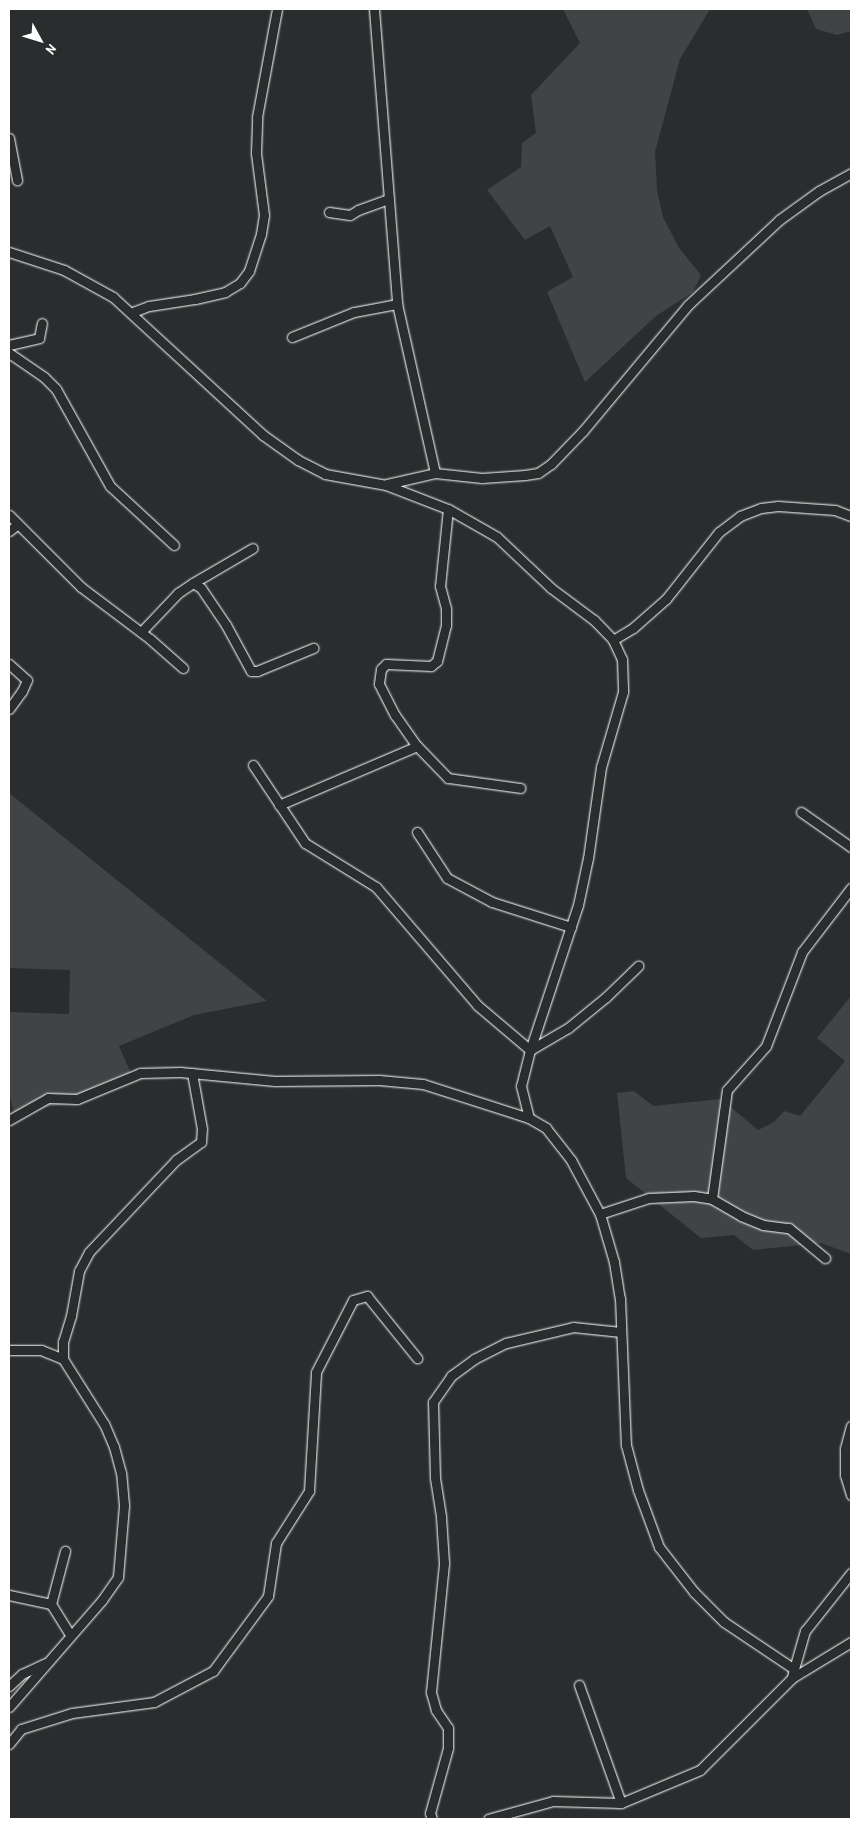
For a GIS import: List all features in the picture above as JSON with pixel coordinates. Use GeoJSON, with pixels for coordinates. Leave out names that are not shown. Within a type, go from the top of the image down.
{"type":"FeatureCollection","features":[{"type":"Feature","properties":{"kind":"street"},"geometry":{"type":"LineString","coordinates":[[133,312],[148,306],[195,300],[225,292],[240,283],[249,271],[258,248],[264,214],[256,154],[257,117],[276,9]]}},
{"type":"Feature","properties":{"kind":"street"},"geometry":{"type":"LineString","coordinates":[[374,9],[398,304],[435,473]]}},
{"type":"Feature","properties":{"kind":"street"},"geometry":{"type":"LineString","coordinates":[[9,138],[17,180]]}},
{"type":"Feature","properties":{"kind":"street"},"geometry":{"type":"LineString","coordinates":[[386,484],[435,473],[482,478],[525,476],[538,473],[551,464],[578,436],[688,306],[780,220],[819,191],[851,173]]}},
{"type":"Feature","properties":{"kind":"street"},"geometry":{"type":"LineString","coordinates":[[329,212],[350,215],[358,210],[389,199]]}},
{"type":"Feature","properties":{"kind":"street"},"geometry":{"type":"LineString","coordinates":[[9,252],[64,270],[91,283],[113,297],[133,312],[263,435],[285,452],[326,474],[386,484],[448,509],[497,537],[551,588],[594,620],[613,640],[622,659],[623,692],[602,767],[588,858],[571,927],[530,1050],[522,1086],[529,1118]]}},
{"type":"Feature","properties":{"kind":"street"},"geometry":{"type":"LineString","coordinates":[[292,337],[354,312],[398,304]]}},
{"type":"Feature","properties":{"kind":"street"},"geometry":{"type":"LineString","coordinates":[[9,346],[39,338],[42,323]]}},
{"type":"Feature","properties":{"kind":"street"},"geometry":{"type":"LineString","coordinates":[[9,353],[44,377],[56,389],[110,486],[174,545]]}},
{"type":"Feature","properties":{"kind":"street"},"geometry":{"type":"LineString","coordinates":[[613,640],[633,628],[666,599],[719,532],[740,516],[761,508],[778,506],[835,510],[851,516]]}},
{"type":"Feature","properties":{"kind":"street"},"geometry":{"type":"LineString","coordinates":[[448,509],[440,586],[446,609],[446,624],[437,661],[432,666],[390,662],[383,665],[379,684],[383,694],[417,746],[448,778],[520,788]]}},
{"type":"Feature","properties":{"kind":"street"},"geometry":{"type":"LineString","coordinates":[[9,515],[81,586],[141,632],[183,668]]}},
{"type":"Feature","properties":{"kind":"street"},"geometry":{"type":"LineString","coordinates":[[9,531],[18,524]]}},
{"type":"Feature","properties":{"kind":"street"},"geometry":{"type":"LineString","coordinates":[[141,632],[178,593],[253,548]]}},
{"type":"Feature","properties":{"kind":"street"},"geometry":{"type":"LineString","coordinates":[[192,583],[201,588],[226,625],[251,671],[257,671],[313,648]]}},
{"type":"Feature","properties":{"kind":"street"},"geometry":{"type":"LineString","coordinates":[[9,664],[27,680],[22,691],[9,709]]}},
{"type":"Feature","properties":{"kind":"street"},"geometry":{"type":"LineString","coordinates":[[279,805],[417,746]]}},
{"type":"Feature","properties":{"kind":"street"},"geometry":{"type":"LineString","coordinates":[[253,766],[305,843],[376,887],[477,1005],[530,1050]]}},
{"type":"Feature","properties":{"kind":"street"},"geometry":{"type":"LineString","coordinates":[[801,812],[851,847]]}},
{"type":"Feature","properties":{"kind":"street"},"geometry":{"type":"LineString","coordinates":[[417,832],[447,878],[492,902],[571,927]]}},
{"type":"Feature","properties":{"kind":"street"},"geometry":{"type":"LineString","coordinates":[[712,1199],[727,1090],[766,1046],[802,952],[851,888]]}},
{"type":"Feature","properties":{"kind":"street"},"geometry":{"type":"LineString","coordinates":[[530,1050],[568,1028],[606,997],[638,966]]}},
{"type":"Feature","properties":{"kind":"street"},"geometry":{"type":"LineString","coordinates":[[9,1120],[48,1098],[77,1099],[140,1073],[192,1073],[275,1081],[379,1080],[423,1084],[529,1118],[546,1128],[571,1160],[600,1214],[614,1262],[620,1298],[626,1445],[638,1490],[659,1547],[694,1592],[724,1622],[793,1673]]}},
{"type":"Feature","properties":{"kind":"street"},"geometry":{"type":"LineString","coordinates":[[9,1707],[51,1661],[70,1635],[102,1600],[118,1578],[124,1505],[121,1473],[111,1439],[104,1424],[63,1359],[63,1342],[71,1316],[78,1270],[89,1252],[176,1160],[198,1145],[203,1138],[192,1073]]}},
{"type":"Feature","properties":{"kind":"street"},"geometry":{"type":"LineString","coordinates":[[600,1214],[649,1198],[694,1196],[712,1199],[741,1216],[763,1225],[788,1228],[825,1258]]}},
{"type":"Feature","properties":{"kind":"street"},"geometry":{"type":"LineString","coordinates":[[9,1744],[21,1729],[72,1713],[154,1702],[213,1671],[268,1596],[276,1542],[309,1491],[316,1372],[353,1300],[367,1296],[417,1358]]}},
{"type":"Feature","properties":{"kind":"street"},"geometry":{"type":"LineString","coordinates":[[432,1819],[430,1813],[448,1748],[448,1728],[436,1710],[431,1692],[444,1563],[441,1516],[435,1478],[433,1402],[451,1376],[474,1359],[506,1343],[573,1327],[621,1332]]}},
{"type":"Feature","properties":{"kind":"street"},"geometry":{"type":"LineString","coordinates":[[9,1350],[41,1350],[63,1359]]}},
{"type":"Feature","properties":{"kind":"street"},"geometry":{"type":"LineString","coordinates":[[851,1426],[845,1449],[845,1475],[851,1495]]}},
{"type":"Feature","properties":{"kind":"street"},"geometry":{"type":"LineString","coordinates":[[65,1551],[51,1604],[70,1635]]}},
{"type":"Feature","properties":{"kind":"street"},"geometry":{"type":"LineString","coordinates":[[793,1673],[805,1631],[851,1573]]}},
{"type":"Feature","properties":{"kind":"street"},"geometry":{"type":"LineString","coordinates":[[9,1595],[51,1604]]}},
{"type":"Feature","properties":{"kind":"street"},"geometry":{"type":"LineString","coordinates":[[488,1819],[553,1801],[621,1803],[700,1770],[793,1673],[851,1642]]}},
{"type":"Feature","properties":{"kind":"street"},"geometry":{"type":"LineString","coordinates":[[9,1686],[22,1674],[51,1661]]}},
{"type":"Feature","properties":{"kind":"street"},"geometry":{"type":"LineString","coordinates":[[579,1685],[621,1803]]}},
{"type":"Feature","properties":{"kind":"shaded area"},"geometry":{"type":"Polygon","coordinates":[[[563,9],[710,9],[680,59],[655,152],[657,190],[663,217],[679,248],[701,275],[693,292],[656,316],[585,382],[547,292],[573,277],[550,226],[525,240],[487,190],[521,167],[522,143],[536,133],[531,95],[580,43],[563,9]]]}},
{"type":"Feature","properties":{"kind":"shaded area"},"geometry":{"type":"Polygon","coordinates":[[[807,9],[851,9],[851,31],[837,35],[816,29],[807,9]]]}},
{"type":"Feature","properties":{"kind":"shaded area"},"geometry":{"type":"Polygon","coordinates":[[[9,793],[267,1001],[194,1015],[119,1046],[133,1078],[76,1102],[14,1113],[9,1094],[9,1012],[69,1014],[70,970],[9,968],[9,793]]]}},
{"type":"Feature","properties":{"kind":"shaded area"},"geometry":{"type":"Polygon","coordinates":[[[851,996],[851,1254],[821,1243],[753,1250],[734,1235],[701,1238],[626,1178],[617,1093],[634,1091],[653,1106],[721,1099],[758,1130],[774,1122],[784,1111],[800,1116],[845,1061],[817,1038],[851,996]]]}}]}
